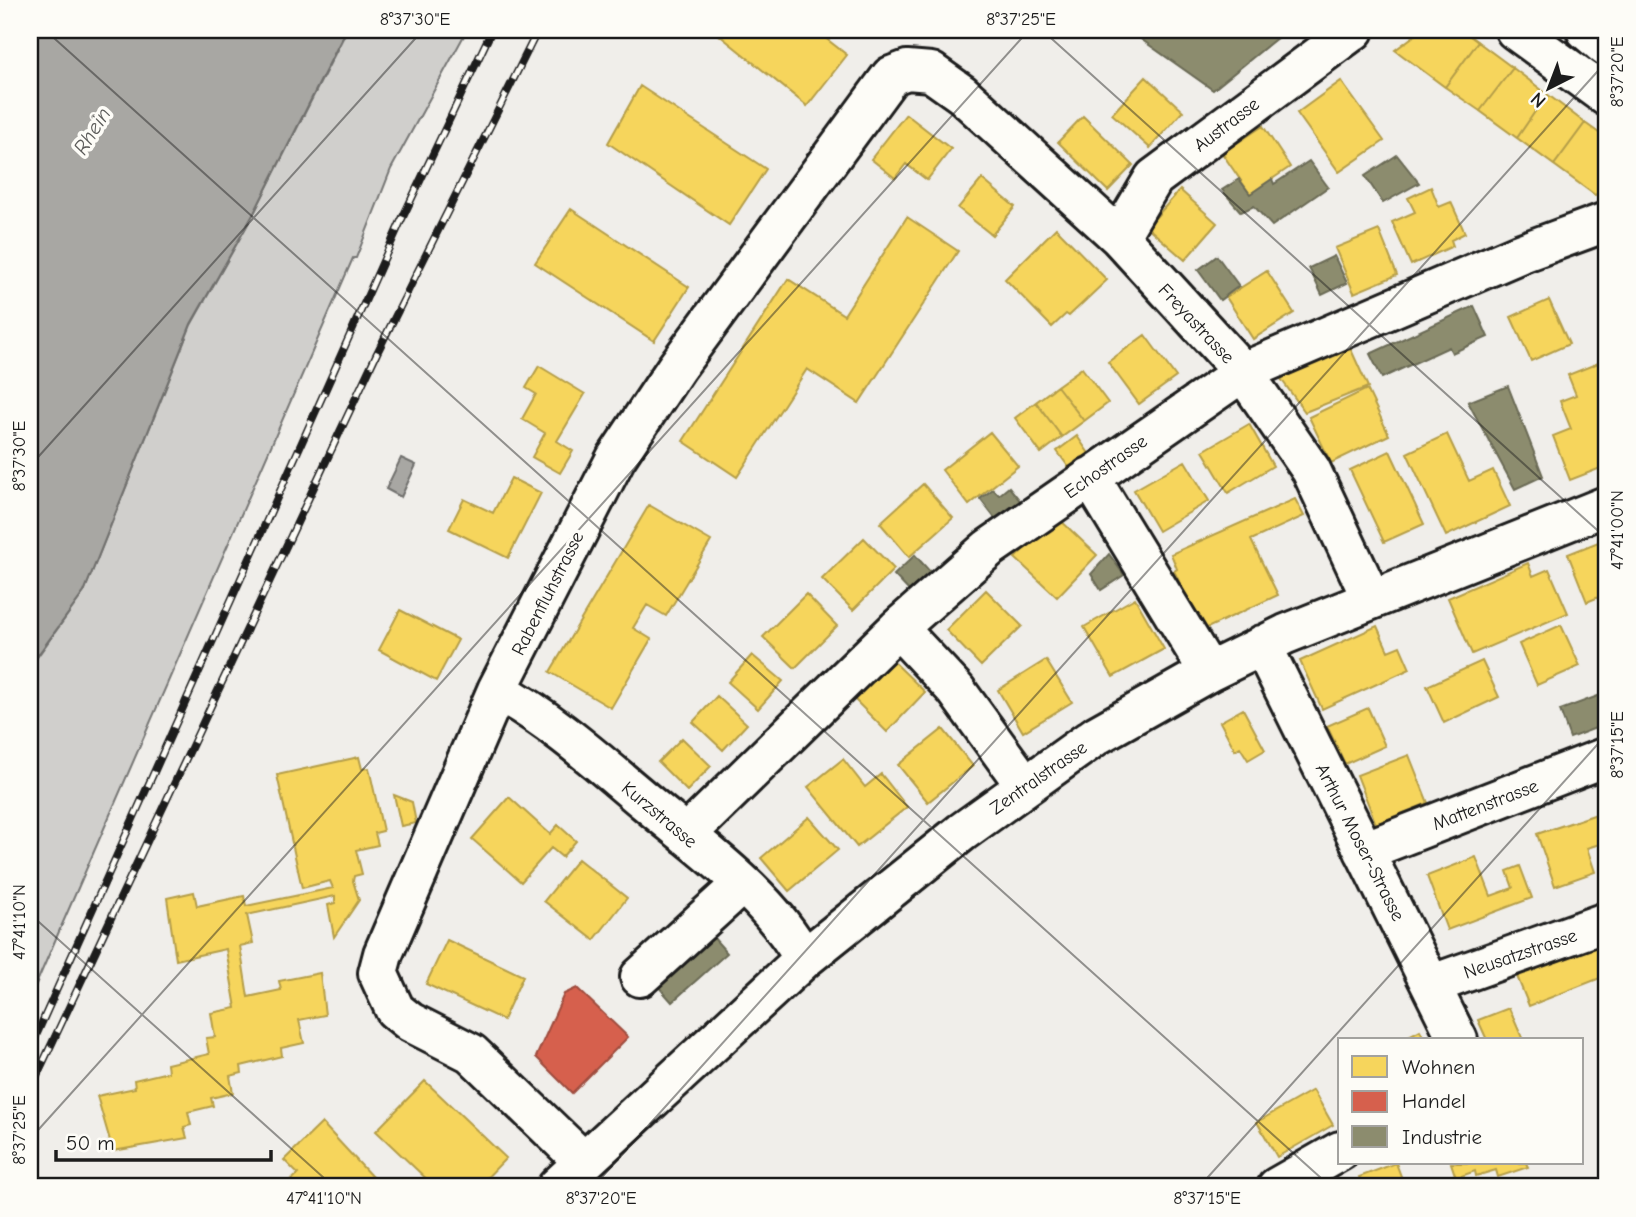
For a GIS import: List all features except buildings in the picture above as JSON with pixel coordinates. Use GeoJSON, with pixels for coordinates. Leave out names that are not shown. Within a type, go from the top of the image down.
{"type":"FeatureCollection","features":[{"type":"Feature","properties":{"kind":"street","name":"Austrasse"},"geometry":{"type":"LineString","coordinates":[[1119,237],[1154,178],[1354,30]]}},
{"type":"Feature","properties":{"kind":"street"},"geometry":{"type":"LineString","coordinates":[[1516,30],[1606,96]]}},
{"type":"Feature","properties":{"kind":"street"},"geometry":{"type":"LineString","coordinates":[[1586,30],[1606,47]]}},
{"type":"Feature","properties":{"kind":"street","name":"Rabenfluhstrasse"},"geometry":{"type":"LineString","coordinates":[[571,1175],[514,1091],[471,1053],[410,1023],[395,1010],[378,973],[383,954],[497,690],[616,458],[676,368],[891,76],[907,69],[931,72],[962,94]]}},
{"type":"Feature","properties":{"kind":"street","name":"Freyastrasse"},"geometry":{"type":"LineString","coordinates":[[962,94],[1119,237],[1243,372],[1311,470],[1371,598]]}},
{"type":"Feature","properties":{"kind":"street","name":"Echostrasse"},"geometry":{"type":"LineString","coordinates":[[686,835],[898,628],[989,548],[1243,372],[1519,254],[1606,222]]}},
{"type":"Feature","properties":{"kind":"street"},"geometry":{"type":"LineString","coordinates":[[1090,477],[1209,672]]}},
{"type":"Feature","properties":{"kind":"street","name":"Zentralstrasse"},"geometry":{"type":"LineString","coordinates":[[571,1175],[804,960],[1025,785],[1097,735],[1262,645],[1371,598],[1606,506]]}},
{"type":"Feature","properties":{"kind":"street"},"geometry":{"type":"LineString","coordinates":[[898,628],[956,690],[1025,785]]}},
{"type":"Feature","properties":{"kind":"street","name":"Arthur Moser-Strasse"},"geometry":{"type":"LineString","coordinates":[[1262,645],[1433,984],[1457,1038]]}},
{"type":"Feature","properties":{"kind":"street","name":"Kurzstrasse"},"geometry":{"type":"LineString","coordinates":[[497,690],[537,711],[742,884],[788,930],[804,960]]}},
{"type":"Feature","properties":{"kind":"street","name":"Mattenstrasse"},"geometry":{"type":"LineString","coordinates":[[1364,851],[1606,757]]}},
{"type":"Feature","properties":{"kind":"street"},"geometry":{"type":"LineString","coordinates":[[640,977],[742,884]]}},
{"type":"Feature","properties":{"kind":"street","name":"Neusatzstrasse"},"geometry":{"type":"LineString","coordinates":[[1433,984],[1606,922]]}},
{"type":"Feature","properties":{"kind":"street"},"geometry":{"type":"LineString","coordinates":[[1277,1187],[1338,1152]]}},
{"type":"Feature","properties":{"kind":"shaded area"},"geometry":{"type":"Polygon","coordinates":[[[347,30],[467,30],[391,169],[356,258],[353,258],[30,998],[30,702],[33,663],[84,592],[191,325],[254,213],[347,30]]]}},
{"type":"Feature","properties":{"kind":"water","name":"Rhein"},"geometry":{"type":"Polygon","coordinates":[[[30,30],[346,30],[254,213],[191,324],[84,592],[32,663],[30,699],[30,30]]]}},
{"type":"Feature","properties":{"kind":"water"},"geometry":{"type":"Polygon","coordinates":[[[401,458],[416,465],[401,497],[386,489],[401,458]]]}},
{"type":"Feature","properties":{"kind":"railway"},"geometry":{"type":"LineString","coordinates":[[30,1049],[401,221],[492,30]]}},
{"type":"Feature","properties":{"kind":"railway"},"geometry":{"type":"LineString","coordinates":[[30,1090],[377,353],[538,30]]}}]}
